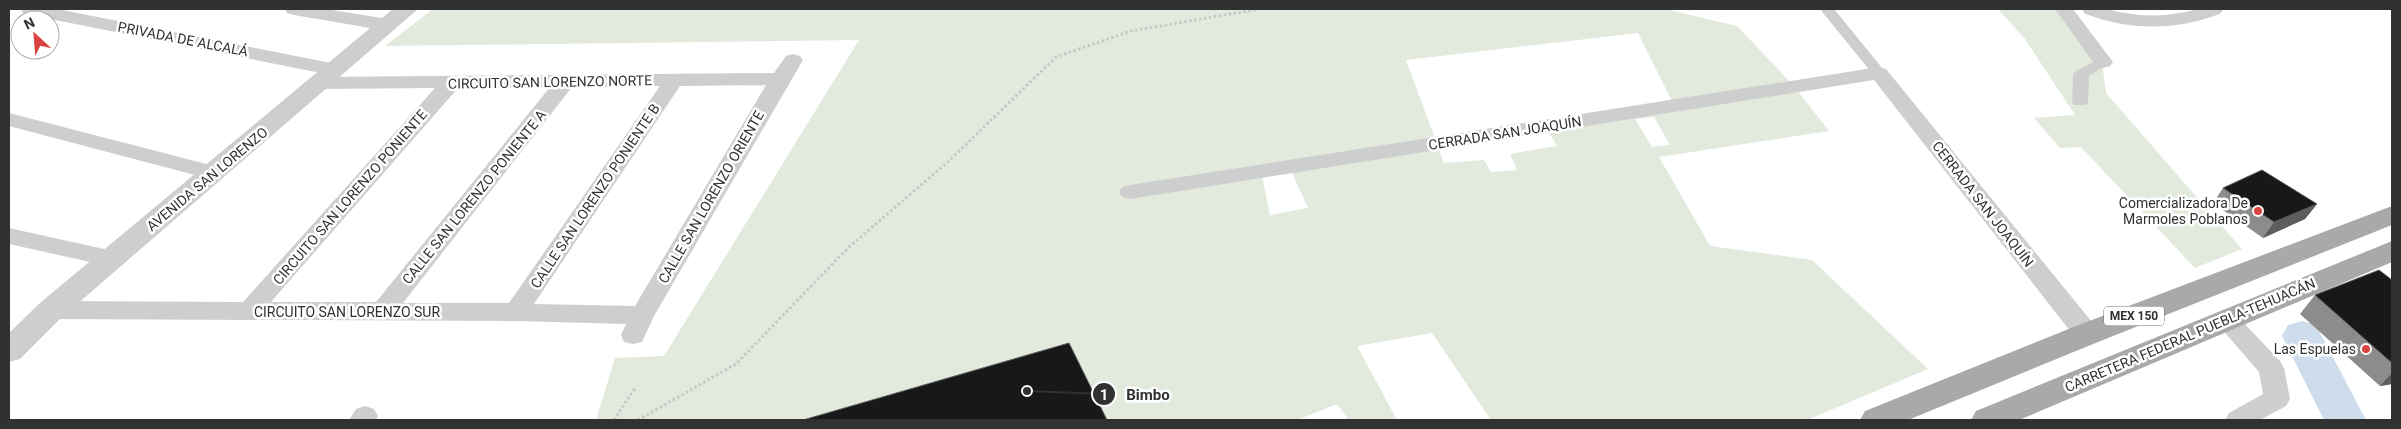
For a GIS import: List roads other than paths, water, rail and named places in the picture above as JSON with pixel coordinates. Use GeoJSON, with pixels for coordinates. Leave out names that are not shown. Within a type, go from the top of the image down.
{"type":"FeatureCollection","features":[{"type":"Feature","properties":{"kind":"main road","name":"MEX 150"},"geometry":{"type":"LineString","coordinates":[[1876,420],[2087,334],[2392,215]]}},
{"type":"Feature","properties":{"kind":"main road","name":"CARRETERA FEDERAL PUEBLA-TEHUACÁN"},"geometry":{"type":"LineString","coordinates":[[1987,420],[2392,251]]}},
{"type":"Feature","properties":{"kind":"street","name":"PRIVADA DE ALCALÁ"},"geometry":{"type":"LineString","coordinates":[[30,9],[328,77]]}},
{"type":"Feature","properties":{"kind":"street"},"geometry":{"type":"LineString","coordinates":[[294,9],[397,17]]}},
{"type":"Feature","properties":{"kind":"street"},"geometry":{"type":"LineString","coordinates":[[2064,9],[2103,62],[2081,74],[2080,102]]}},
{"type":"Feature","properties":{"kind":"street","name":"AVENIDA SAN LORENZO"},"geometry":{"type":"LineString","coordinates":[[9,351],[51,310],[397,17]]}},
{"type":"Feature","properties":{"kind":"street","name":"CALLE SAN LORENZO ORIENTE"},"geometry":{"type":"LineString","coordinates":[[638,326],[780,79],[793,60]]}},
{"type":"Feature","properties":{"kind":"street","name":"CERRADA SAN JOAQUÍN"},"geometry":{"type":"LineString","coordinates":[[1130,192],[1879,73],[2087,334]]}},
{"type":"Feature","properties":{"kind":"street","name":"CIRCUITO SAN LORENZO NORTE"},"geometry":{"type":"LineString","coordinates":[[328,77],[451,83],[780,79]]}},
{"type":"Feature","properties":{"kind":"street","name":"CALLE SAN LORENZO PONIENTE B"},"geometry":{"type":"LineString","coordinates":[[516,312],[674,80]]}},
{"type":"Feature","properties":{"kind":"street","name":"CALLE SAN LORENZO PONIENTE A"},"geometry":{"type":"LineString","coordinates":[[381,313],[566,81]]}},
{"type":"Feature","properties":{"kind":"street","name":"CIRCUITO SAN LORENZO PONIENTE"},"geometry":{"type":"LineString","coordinates":[[248,312],[451,83]]}},
{"type":"Feature","properties":{"kind":"street"},"geometry":{"type":"LineString","coordinates":[[9,119],[214,173]]}},
{"type":"Feature","properties":{"kind":"street"},"geometry":{"type":"LineString","coordinates":[[9,236],[113,259]]}},
{"type":"Feature","properties":{"kind":"street"},"geometry":{"type":"LineString","coordinates":[[2354,267],[2377,285]]}},
{"type":"Feature","properties":{"kind":"street","name":"CIRCUITO SAN LORENZO SUR"},"geometry":{"type":"LineString","coordinates":[[51,310],[381,313],[516,312],[638,326]]}},
{"type":"Feature","properties":{"kind":"street"},"geometry":{"type":"LineString","coordinates":[[2226,320],[2271,368],[2277,399],[2238,420]]}},
{"type":"Feature","properties":{"kind":"lane","name":"CERRADA SAN JOAQUÍN"},"geometry":{"type":"LineString","coordinates":[[1827,9],[1879,73]]}},
{"type":"Feature","properties":{"kind":"lane"},"geometry":{"type":"LineString","coordinates":[[2088,9],[2120,19],[2147,21],[2175,21],[2197,17],[2217,9]]}},
{"type":"Feature","properties":{"kind":"waterway"},"geometry":{"type":"LineString","coordinates":[[2302,336],[2345,420]]}},
{"type":"Feature","properties":{"kind":"place","name":"Comercializadora De Marmoles Poblanos"},"geometry":{"type":"Point","coordinates":[2258,211]}},
{"type":"Feature","properties":{"kind":"place","name":"Las Espuelas"},"geometry":{"type":"Point","coordinates":[2366,349]}},
{"type":"Feature","properties":{"kind":"place","name":"Bimbo"},"geometry":{"type":"Point","coordinates":[1027,391]}}]}
